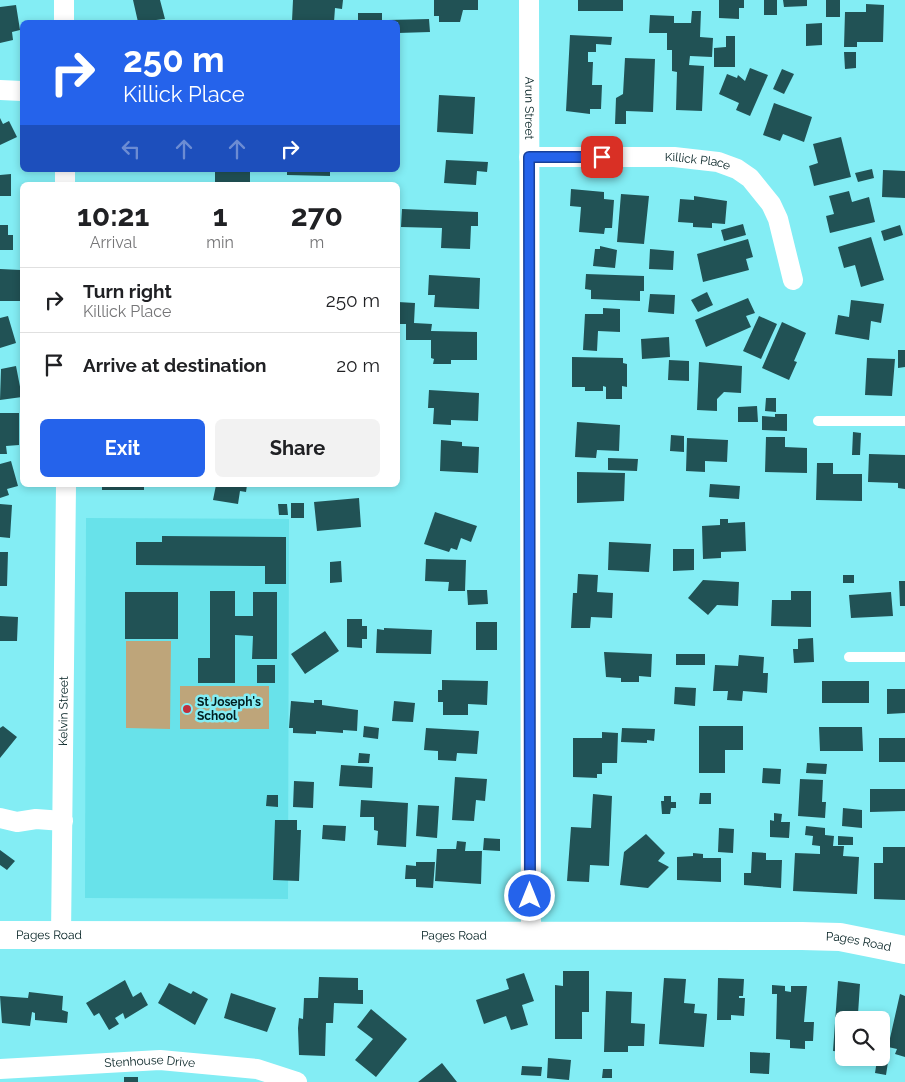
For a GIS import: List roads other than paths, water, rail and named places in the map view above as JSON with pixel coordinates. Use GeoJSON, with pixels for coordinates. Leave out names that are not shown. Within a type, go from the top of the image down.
{"type":"FeatureCollection","features":[{"type":"Feature","properties":{"kind":"street"},"geometry":{"type":"LineString","coordinates":[[64,0],[64,20]]}},
{"type":"Feature","properties":{"kind":"street","name":"Arun Street"},"geometry":{"type":"LineString","coordinates":[[529,0],[530,936]]}},
{"type":"Feature","properties":{"kind":"street"},"geometry":{"type":"LineString","coordinates":[[0,90],[20,91]]}},
{"type":"Feature","properties":{"kind":"street","name":"Killick Place"},"geometry":{"type":"LineString","coordinates":[[529,157],[683,158],[718,162],[737,169],[762,190],[771,204],[778,219],[793,280]]}},
{"type":"Feature","properties":{"kind":"street","name":"Kelvin Street"},"geometry":{"type":"LineString","coordinates":[[61,936],[66,487]]}},
{"type":"Feature","properties":{"kind":"street"},"geometry":{"type":"LineString","coordinates":[[0,818],[17,822],[36,819],[63,821]]}},
{"type":"Feature","properties":{"kind":"street","name":"Pages Road"},"geometry":{"type":"LineString","coordinates":[[0,936],[802,936],[840,937],[905,950]]}},
{"type":"Feature","properties":{"kind":"street","name":"Stenhouse Drive"},"geometry":{"type":"LineString","coordinates":[[0,1069],[160,1060],[257,1069],[298,1082]]}},
{"type":"Feature","properties":{"kind":"lane"},"geometry":{"type":"LineString","coordinates":[[818,421],[905,422]]}},
{"type":"Feature","properties":{"kind":"lane"},"geometry":{"type":"LineString","coordinates":[[849,657],[905,657]]}},
{"type":"Feature","properties":{"kind":"place","name":"St Joseph's School"},"geometry":{"type":"Point","coordinates":[187,709]}}]}
